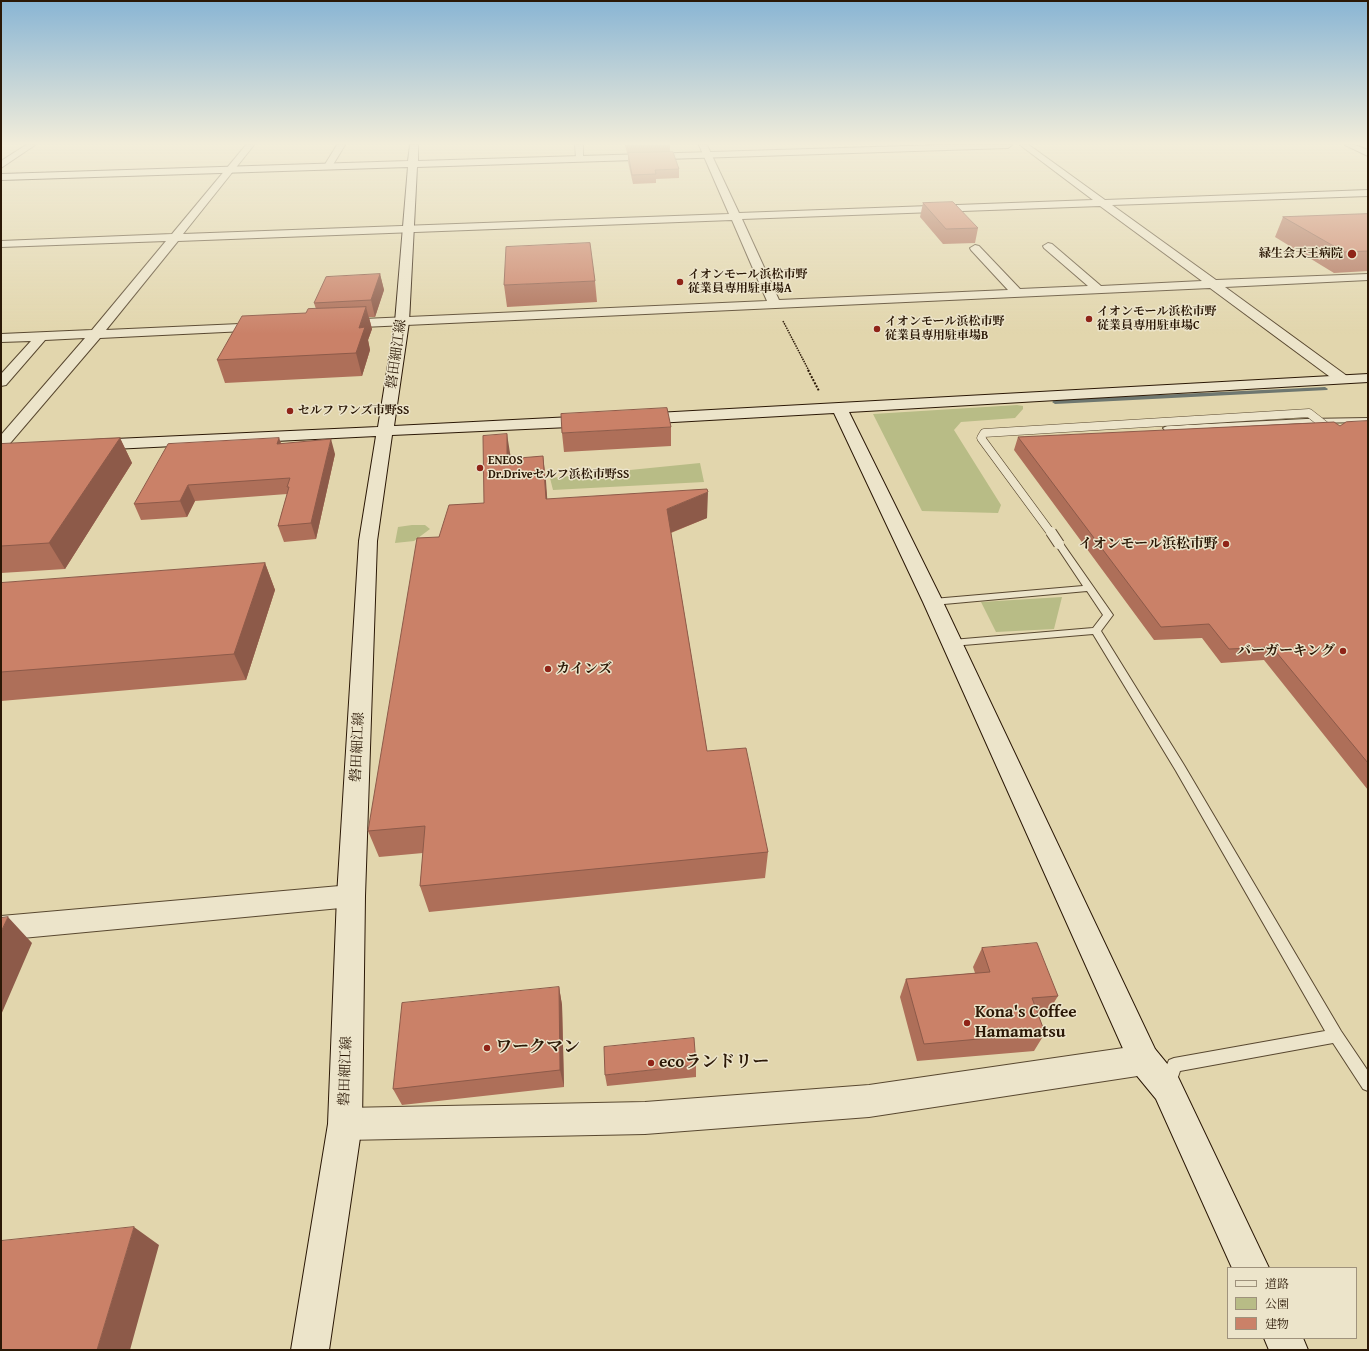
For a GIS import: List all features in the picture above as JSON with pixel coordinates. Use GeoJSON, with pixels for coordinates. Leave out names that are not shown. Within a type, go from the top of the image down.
{"type":"FeatureCollection","features":[{"type":"Feature","properties":{"kind":"street"},"geometry":{"type":"LineString","coordinates":[[1,445],[96,334],[198,208]]}},
{"type":"Feature","properties":{"kind":"street","name":"磐田細江線"},"geometry":{"type":"LineString","coordinates":[[310,1350],[345,1124],[352,896],[368,541],[402,322],[409,208]]}},
{"type":"Feature","properties":{"kind":"street"},"geometry":{"type":"LineString","coordinates":[[732,208],[774,303]]}},
{"type":"Feature","properties":{"kind":"street"},"geometry":{"type":"LineString","coordinates":[[1,244],[173,239],[407,228],[971,208]]}},
{"type":"Feature","properties":{"kind":"street"},"geometry":{"type":"LineString","coordinates":[[1110,208],[1342,379]]}},
{"type":"Feature","properties":{"kind":"street"},"geometry":{"type":"LineString","coordinates":[[1048,246],[1098,290]]}},
{"type":"Feature","properties":{"kind":"street"},"geometry":{"type":"LineString","coordinates":[[974,248],[1017,293]]}},
{"type":"Feature","properties":{"kind":"street"},"geometry":{"type":"LineString","coordinates":[[331,325],[774,303],[1368,277]]}},
{"type":"Feature","properties":{"kind":"street"},"geometry":{"type":"LineString","coordinates":[[1,338],[276,327]]}},
{"type":"Feature","properties":{"kind":"street"},"geometry":{"type":"LineString","coordinates":[[1,382],[42,336]]}},
{"type":"Feature","properties":{"kind":"street"},"geometry":{"type":"LineString","coordinates":[[626,419],[1368,378]]}},
{"type":"Feature","properties":{"kind":"street"},"geometry":{"type":"LineString","coordinates":[[833,407],[933,602],[1144,1060],[1167,1088],[1251,1267]]}},
{"type":"Feature","properties":{"kind":"street"},"geometry":{"type":"LineString","coordinates":[[80,445],[385,432],[611,420]]}},
{"type":"Feature","properties":{"kind":"street"},"geometry":{"type":"LineString","coordinates":[[1,448],[17,448]]}},
{"type":"Feature","properties":{"kind":"street"},"geometry":{"type":"LineString","coordinates":[[1,928],[352,896]]}},
{"type":"Feature","properties":{"kind":"street"},"geometry":{"type":"LineString","coordinates":[[345,1124],[645,1118],[869,1101],[1144,1060]]}},
{"type":"Feature","properties":{"kind":"street"},"geometry":{"type":"LineString","coordinates":[[1284,1339],[1289,1350]]}},
{"type":"Feature","properties":{"kind":"lane"},"geometry":{"type":"LineString","coordinates":[[952,643],[1096,631],[1108,615],[1059,544],[981,438],[984,432],[1309,414],[1334,433]]}},
{"type":"Feature","properties":{"kind":"lane"},"geometry":{"type":"LineString","coordinates":[[1177,439],[1167,428],[1306,421],[1368,420]]}},
{"type":"Feature","properties":{"kind":"lane"},"geometry":{"type":"LineString","coordinates":[[933,602],[1090,588]]}},
{"type":"Feature","properties":{"kind":"lane"},"geometry":{"type":"LineString","coordinates":[[1096,631],[1180,768],[1336,1036],[1368,1084]]}},
{"type":"Feature","properties":{"kind":"lane"},"geometry":{"type":"LineString","coordinates":[[1167,1088],[1174,1065],[1336,1036]]}},
{"type":"Feature","properties":{"kind":"path"},"geometry":{"type":"LineString","coordinates":[[774,303],[833,407]]}},
{"type":"Feature","properties":{"kind":"green space"},"geometry":{"type":"Polygon","coordinates":[[[1017,405],[1023,406],[1023,409],[1015,418],[961,422],[954,430],[1001,505],[998,513],[922,511],[873,414],[1017,405]]]}},
{"type":"Feature","properties":{"kind":"green space"},"geometry":{"type":"Polygon","coordinates":[[[700,463],[704,482],[553,490],[550,478],[700,463]]]}},
{"type":"Feature","properties":{"kind":"green space"},"geometry":{"type":"Polygon","coordinates":[[[425,525],[430,529],[414,541],[395,543],[398,527],[425,525]]]}},
{"type":"Feature","properties":{"kind":"green space"},"geometry":{"type":"Polygon","coordinates":[[[1062,597],[1054,629],[996,632],[981,602],[1062,597]]]}},
{"type":"Feature","properties":{"kind":"building"},"geometry":{"type":"Polygon","coordinates":[[[927,208],[959,208],[978,228],[946,229],[927,208]]]}},
{"type":"Feature","properties":{"kind":"building"},"geometry":{"type":"Polygon","coordinates":[[[1368,214],[1368,251],[1344,252],[1283,217],[1368,214]]]}},
{"type":"Feature","properties":{"kind":"building"},"geometry":{"type":"Polygon","coordinates":[[[590,243],[595,281],[504,285],[506,247],[590,243]]]}},
{"type":"Feature","properties":{"kind":"building"},"geometry":{"type":"Polygon","coordinates":[[[380,274],[371,300],[314,303],[326,277],[380,274]]]}},
{"type":"Feature","properties":{"kind":"building"},"geometry":{"type":"Polygon","coordinates":[[[366,307],[359,328],[365,327],[356,353],[217,360],[242,316],[306,313],[308,309],[366,307]]]}},
{"type":"Feature","properties":{"kind":"building"},"geometry":{"type":"Polygon","coordinates":[[[667,408],[671,427],[562,433],[561,414],[667,408]]]}},
{"type":"Feature","properties":{"kind":"building","name":"イオンモール浜松市野"},"geometry":{"type":"Polygon","coordinates":[[[1368,421],[1368,763],[1272,647],[1229,649],[1209,624],[1161,627],[1018,437],[1334,422],[1340,426],[1346,422],[1368,421]]]}},
{"type":"Feature","properties":{"kind":"building","name":"カインズ"},"geometry":{"type":"Polygon","coordinates":[[[507,434],[507,459],[543,456],[546,499],[707,489],[708,492],[667,509],[707,751],[746,748],[768,852],[420,886],[425,826],[368,831],[417,538],[439,537],[449,505],[484,503],[483,436],[507,434]]]}},
{"type":"Feature","properties":{"kind":"building"},"geometry":{"type":"Polygon","coordinates":[[[120,438],[49,543],[1,546],[1,444],[120,438]]]}},
{"type":"Feature","properties":{"kind":"building"},"geometry":{"type":"Polygon","coordinates":[[[279,438],[277,444],[331,439],[311,523],[278,526],[289,487],[287,487],[290,478],[188,485],[180,501],[134,504],[168,444],[279,438]]]}},
{"type":"Feature","properties":{"kind":"building"},"geometry":{"type":"Polygon","coordinates":[[[265,563],[234,654],[1,672],[1,583],[265,563]]]}},
{"type":"Feature","properties":{"kind":"building"},"geometry":{"type":"Polygon","coordinates":[[[8,917],[1,932],[1,918],[8,917]]]}},
{"type":"Feature","properties":{"kind":"building"},"geometry":{"type":"Polygon","coordinates":[[[1037,943],[1058,996],[1032,998],[1045,1033],[924,1044],[906,979],[990,972],[982,948],[1037,943]]]}},
{"type":"Feature","properties":{"kind":"building"},"geometry":{"type":"Polygon","coordinates":[[[559,987],[560,1070],[393,1089],[402,1003],[559,987]]]}},
{"type":"Feature","properties":{"kind":"building"},"geometry":{"type":"Polygon","coordinates":[[[694,1038],[696,1065],[605,1075],[604,1047],[694,1038]]]}},
{"type":"Feature","properties":{"kind":"building"},"geometry":{"type":"Polygon","coordinates":[[[134,1227],[97,1350],[1,1350],[1,1241],[134,1227]]]}},
{"type":"Feature","properties":{"kind":"waterway"},"geometry":{"type":"LineString","coordinates":[[1055,402],[1325,389]]}},
{"type":"Feature","properties":{"kind":"place","name":"緑生会天王病院"},"geometry":{"type":"Point","coordinates":[1352,254]}},
{"type":"Feature","properties":{"kind":"place","name":"イオンモール浜松市野 従業員専用駐車場A"},"geometry":{"type":"Point","coordinates":[680,282]}},
{"type":"Feature","properties":{"kind":"place","name":"イオンモール浜松市野 従業員専用駐車場C"},"geometry":{"type":"Point","coordinates":[1089,319]}},
{"type":"Feature","properties":{"kind":"place","name":"イオンモール浜松市野 従業員専用駐車場B"},"geometry":{"type":"Point","coordinates":[877,329]}},
{"type":"Feature","properties":{"kind":"place","name":"セルフ ワンズ市野SS"},"geometry":{"type":"Point","coordinates":[290,411]}},
{"type":"Feature","properties":{"kind":"place","name":"ENEOS Dr.Driveセルフ浜松市野SS"},"geometry":{"type":"Point","coordinates":[480,468]}},
{"type":"Feature","properties":{"kind":"place","name":"イオンモール浜松市野"},"geometry":{"type":"Point","coordinates":[1226,544]}},
{"type":"Feature","properties":{"kind":"place","name":"バーガーキング"},"geometry":{"type":"Point","coordinates":[1343,651]}},
{"type":"Feature","properties":{"kind":"place","name":"カインズ"},"geometry":{"type":"Point","coordinates":[548,669]}},
{"type":"Feature","properties":{"kind":"place","name":"Kona's Coffee Hamamatsu"},"geometry":{"type":"Point","coordinates":[967,1023]}},
{"type":"Feature","properties":{"kind":"place","name":"ワークマン"},"geometry":{"type":"Point","coordinates":[487,1048]}},
{"type":"Feature","properties":{"kind":"place","name":"ecoランドリー"},"geometry":{"type":"Point","coordinates":[651,1063]}}]}
